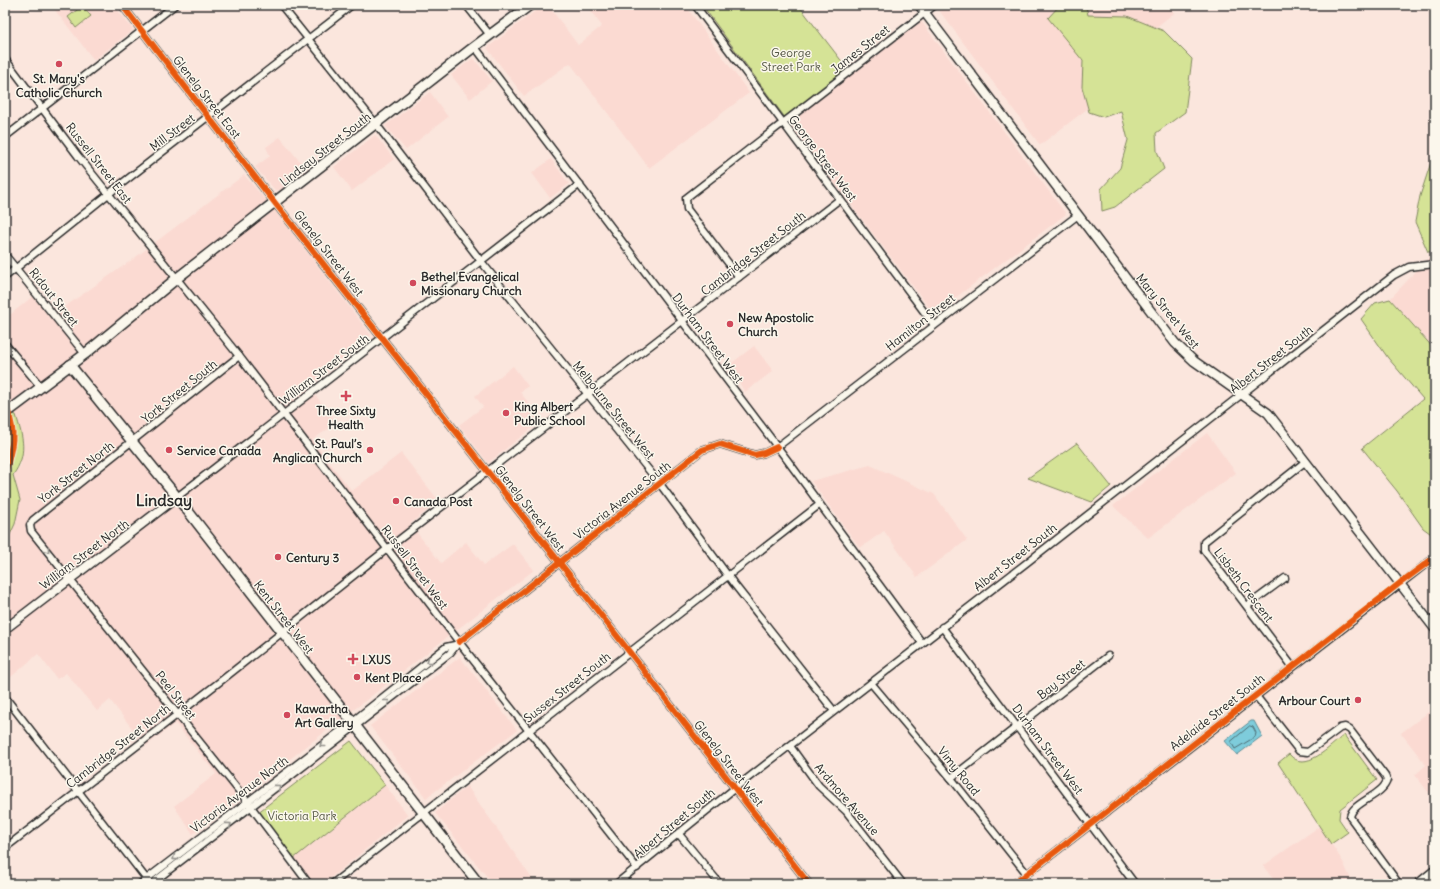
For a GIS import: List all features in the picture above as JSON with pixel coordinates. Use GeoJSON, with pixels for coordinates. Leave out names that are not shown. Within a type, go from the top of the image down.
{"type":"FeatureCollection","features":[{"type":"Feature","properties":{"kind":"main road","name":"Lindsay Street South"},"geometry":{"type":"LineString","coordinates":[[5,414],[85,354],[176,279],[475,46],[530,5]]}},
{"type":"Feature","properties":{"kind":"main road","name":"Kent Street West"},"geometry":{"type":"LineString","coordinates":[[70,365],[177,497],[479,884]]}},
{"type":"Feature","properties":{"kind":"main road"},"geometry":{"type":"LineString","coordinates":[[1418,884],[1435,871]]}},
{"type":"Feature","properties":{"kind":"street","name":"Glenelg Street East"},"geometry":{"type":"LineString","coordinates":[[122,5],[275,203]]}},
{"type":"Feature","properties":{"kind":"street"},"geometry":{"type":"LineString","coordinates":[[5,137],[175,5]]}},
{"type":"Feature","properties":{"kind":"street","name":"Melbourne Street West"},"geometry":{"type":"LineString","coordinates":[[281,5],[376,124],[480,260],[660,484],[728,576],[834,711]]}},
{"type":"Feature","properties":{"kind":"street","name":"Mill Street"},"geometry":{"type":"LineString","coordinates":[[5,277],[352,5]]}},
{"type":"Feature","properties":{"kind":"street"},"geometry":{"type":"LineString","coordinates":[[466,5],[490,35]]}},
{"type":"Feature","properties":{"kind":"street","name":"George Street West"},"geometry":{"type":"LineString","coordinates":[[695,5],[934,325]]}},
{"type":"Feature","properties":{"kind":"street","name":"Mary Street West"},"geometry":{"type":"LineString","coordinates":[[919,5],[1176,343],[1194,361],[1268,413],[1435,629]]}},
{"type":"Feature","properties":{"kind":"street","name":"James Street"},"geometry":{"type":"LineString","coordinates":[[739,278],[687,209],[686,198],[935,5]]}},
{"type":"Feature","properties":{"kind":"street","name":"Durham Street West"},"geometry":{"type":"LineString","coordinates":[[475,46],[777,447],[922,643]]}},
{"type":"Feature","properties":{"kind":"street","name":"Russell Street East"},"geometry":{"type":"LineString","coordinates":[[5,59],[176,279]]}},
{"type":"Feature","properties":{"kind":"street","name":"William Street South"},"geometry":{"type":"LineString","coordinates":[[177,497],[480,260],[580,184]]}},
{"type":"Feature","properties":{"kind":"street","name":"Cambridge Street South"},"geometry":{"type":"LineString","coordinates":[[282,633],[387,549],[489,472],[840,199]]}},
{"type":"Feature","properties":{"kind":"street","name":"Glenelg Street West"},"geometry":{"type":"LineString","coordinates":[[275,203],[489,472],[809,884]]}},
{"type":"Feature","properties":{"kind":"street","name":"Hamilton Street"},"geometry":{"type":"LineString","coordinates":[[777,447],[1078,215]]}},
{"type":"Feature","properties":{"kind":"street","name":"Ridout Street"},"geometry":{"type":"LineString","coordinates":[[5,255],[85,354]]}},
{"type":"Feature","properties":{"kind":"street","name":"Albert Street South"},"geometry":{"type":"LineString","coordinates":[[616,884],[735,788],[1394,275],[1409,267],[1421,264],[1435,264]]}},
{"type":"Feature","properties":{"kind":"street","name":"Russell Street West"},"geometry":{"type":"LineString","coordinates":[[176,279],[239,356],[387,549],[457,644],[529,731],[637,868]]}},
{"type":"Feature","properties":{"kind":"street"},"geometry":{"type":"LineString","coordinates":[[5,344],[41,387]]}},
{"type":"Feature","properties":{"kind":"street","name":"York Street South"},"geometry":{"type":"LineString","coordinates":[[132,443],[239,356]]}},
{"type":"Feature","properties":{"kind":"street","name":"York Street North"},"geometry":{"type":"LineString","coordinates":[[33,520],[132,443]]}},
{"type":"Feature","properties":{"kind":"street","name":"Victoria Avenue South"},"geometry":{"type":"LineString","coordinates":[[354,724],[450,653],[457,644],[702,450],[715,445],[726,445],[755,455],[777,447]]}},
{"type":"Feature","properties":{"kind":"street","name":"Lisbeth Crescent"},"geometry":{"type":"LineString","coordinates":[[1292,666],[1204,550],[1204,542],[1306,461]]}},
{"type":"Feature","properties":{"kind":"street","name":"William Street North"},"geometry":{"type":"LineString","coordinates":[[5,629],[177,497]]}},
{"type":"Feature","properties":{"kind":"street","name":"Sussex Street South"},"geometry":{"type":"LineString","coordinates":[[332,884],[422,812],[529,731],[819,505]]}},
{"type":"Feature","properties":{"kind":"street","name":"Peel Street"},"geometry":{"type":"LineString","coordinates":[[33,520],[30,524],[31,531],[178,714],[309,884]]}},
{"type":"Feature","properties":{"kind":"street","name":"Adelaide Street South"},"geometry":{"type":"LineString","coordinates":[[1014,884],[1256,696],[1292,666],[1435,557]]}},
{"type":"Feature","properties":{"kind":"street"},"geometry":{"type":"LineString","coordinates":[[1247,606],[1285,578]]}},
{"type":"Feature","properties":{"kind":"street","name":"Durham Street West"},"geometry":{"type":"LineString","coordinates":[[942,627],[1135,884]]}},
{"type":"Feature","properties":{"kind":"street","name":"Cambridge Street North"},"geometry":{"type":"LineString","coordinates":[[5,848],[282,633]]}},
{"type":"Feature","properties":{"kind":"street","name":"Bay Street"},"geometry":{"type":"LineString","coordinates":[[951,778],[1108,656]]}},
{"type":"Feature","properties":{"kind":"street","name":"Vimy Road"},"geometry":{"type":"LineString","coordinates":[[871,683],[951,778],[1027,874]]}},
{"type":"Feature","properties":{"kind":"street"},"geometry":{"type":"LineString","coordinates":[[1256,696],[1299,751],[1308,752],[1340,728],[1345,727],[1350,730],[1376,764],[1385,776],[1386,784],[1353,810],[1350,817],[1399,884]]}},
{"type":"Feature","properties":{"kind":"street"},"geometry":{"type":"LineString","coordinates":[[5,698],[151,884]]}},
{"type":"Feature","properties":{"kind":"street","name":"Victoria Avenue North"},"geometry":{"type":"LineString","coordinates":[[151,884],[247,802],[354,724]]}},
{"type":"Feature","properties":{"kind":"street","name":"Victoria Avenue North"},"geometry":{"type":"LineString","coordinates":[[140,884],[251,808],[354,724]]}},
{"type":"Feature","properties":{"kind":"street","name":"Ardmore Avenue"},"geometry":{"type":"LineString","coordinates":[[790,746],[819,786],[846,811],[903,884]]}},
{"type":"Feature","properties":{"kind":"street"},"geometry":{"type":"LineString","coordinates":[[678,833],[720,884]]}},
{"type":"Feature","properties":{"kind":"shaded area"},"geometry":{"type":"Polygon","coordinates":[[[51,5],[114,5],[133,30],[94,60],[51,5]]]}},
{"type":"Feature","properties":{"kind":"shaded area"},"geometry":{"type":"Polygon","coordinates":[[[543,5],[548,5],[578,45],[602,26],[586,5],[685,5],[749,93],[649,168],[570,63],[524,96],[487,48],[543,5]]]}},
{"type":"Feature","properties":{"kind":"shaded area"},"geometry":{"type":"Polygon","coordinates":[[[935,5],[1168,5],[1174,13],[1094,76],[1108,93],[1040,145],[935,5]]]}},
{"type":"Feature","properties":{"kind":"shaded area"},"geometry":{"type":"Polygon","coordinates":[[[921,21],[1066,214],[934,314],[786,119],[921,21]]]}},
{"type":"Feature","properties":{"kind":"shaded area"},"geometry":{"type":"Polygon","coordinates":[[[473,58],[492,81],[470,99],[451,75],[473,58]]]}},
{"type":"Feature","properties":{"kind":"shaded area"},"geometry":{"type":"Polygon","coordinates":[[[430,92],[448,117],[406,150],[385,126],[430,92]]]}},
{"type":"Feature","properties":{"kind":"shaded area"},"geometry":{"type":"Polygon","coordinates":[[[375,135],[394,159],[352,191],[334,167],[375,135]]]}},
{"type":"Feature","properties":{"kind":"shaded area"},"geometry":{"type":"Polygon","coordinates":[[[280,137],[306,169],[280,190],[275,190],[255,167],[270,156],[266,147],[280,137]]]}},
{"type":"Feature","properties":{"kind":"shaded area"},"geometry":{"type":"Polygon","coordinates":[[[551,159],[569,184],[550,198],[532,173],[551,159]]]}},
{"type":"Feature","properties":{"kind":"shaded area"},"geometry":{"type":"Polygon","coordinates":[[[244,175],[275,211],[371,335],[309,387],[337,423],[312,440],[352,491],[401,453],[439,501],[410,524],[441,563],[466,542],[484,565],[513,544],[534,570],[193,834],[174,806],[216,774],[175,723],[146,746],[110,700],[97,711],[66,673],[57,679],[38,654],[5,682],[5,545],[15,524],[20,500],[13,475],[21,465],[5,412],[5,319],[33,296],[51,320],[60,310],[132,260],[244,175]]]}},
{"type":"Feature","properties":{"kind":"shaded area"},"geometry":{"type":"Polygon","coordinates":[[[1435,251],[1435,350],[1390,299],[1435,251]]]}},
{"type":"Feature","properties":{"kind":"shaded area"},"geometry":{"type":"Polygon","coordinates":[[[754,346],[773,371],[745,392],[728,366],[754,346]]]}},
{"type":"Feature","properties":{"kind":"shaded area","name":"King Albert Public School"},"geometry":{"type":"Polygon","coordinates":[[[513,366],[528,386],[520,392],[542,420],[488,463],[459,425],[483,407],[475,396],[513,366]]]}},
{"type":"Feature","properties":{"kind":"shaded area"},"geometry":{"type":"Polygon","coordinates":[[[1207,433],[1236,473],[1148,538],[1113,506],[1207,433]]]}},
{"type":"Feature","properties":{"kind":"shaded area"},"geometry":{"type":"Polygon","coordinates":[[[870,465],[934,494],[967,540],[917,577],[884,531],[860,548],[811,481],[870,465]]]}},
{"type":"Feature","properties":{"kind":"shaded area"},"geometry":{"type":"Polygon","coordinates":[[[460,657],[517,730],[426,798],[370,726],[460,657]]]}},
{"type":"Feature","properties":{"kind":"shaded area"},"geometry":{"type":"Polygon","coordinates":[[[1430,711],[1435,717],[1435,801],[1415,775],[1426,765],[1401,733],[1430,711]]]}},
{"type":"Feature","properties":{"kind":"shaded area"},"geometry":{"type":"Polygon","coordinates":[[[385,785],[408,815],[323,884],[313,884],[293,859],[385,785]]]}},
{"type":"Feature","properties":{"kind":"shaded area"},"geometry":{"type":"Polygon","coordinates":[[[467,786],[537,884],[493,884],[435,813],[467,786]]]}},
{"type":"Feature","properties":{"kind":"shaded area"},"geometry":{"type":"Polygon","coordinates":[[[1320,826],[1343,862],[1353,884],[1277,884],[1263,866],[1320,826]]]}},
{"type":"Feature","properties":{"kind":"green space","name":"George Street Park"},"geometry":{"type":"Polygon","coordinates":[[[702,5],[802,5],[800,7],[850,72],[786,119],[702,5]]]}},
{"type":"Feature","properties":{"kind":"green space"},"geometry":{"type":"Polygon","coordinates":[[[1060,5],[1089,5],[1086,6],[1088,15],[1127,16],[1164,31],[1192,59],[1185,112],[1156,133],[1157,151],[1164,169],[1115,207],[1102,211],[1101,189],[1120,168],[1128,140],[1121,111],[1104,117],[1089,112],[1082,87],[1083,61],[1048,18],[1060,5]]]}},
{"type":"Feature","properties":{"kind":"green space"},"geometry":{"type":"Polygon","coordinates":[[[82,6],[91,16],[76,28],[68,17],[82,6]]]}},
{"type":"Feature","properties":{"kind":"green space"},"geometry":{"type":"Polygon","coordinates":[[[1435,150],[1435,252],[1428,252],[1415,222],[1420,196],[1435,150]]]}},
{"type":"Feature","properties":{"kind":"green space"},"geometry":{"type":"Polygon","coordinates":[[[1390,299],[1435,350],[1434,536],[1423,528],[1397,491],[1362,448],[1423,399],[1388,358],[1361,319],[1375,303],[1390,299]]]}},
{"type":"Feature","properties":{"kind":"green space"},"geometry":{"type":"Polygon","coordinates":[[[8,412],[16,415],[21,431],[23,446],[21,460],[13,475],[20,500],[15,524],[5,545],[5,418],[8,412]]]}},
{"type":"Feature","properties":{"kind":"green space"},"geometry":{"type":"Polygon","coordinates":[[[1077,443],[1111,486],[1092,502],[1028,478],[1077,443]]]}},
{"type":"Feature","properties":{"kind":"green space"},"geometry":{"type":"Polygon","coordinates":[[[1344,735],[1377,780],[1340,809],[1339,819],[1348,832],[1331,844],[1278,763],[1289,754],[1295,759],[1302,761],[1310,760],[1325,751],[1344,735]]]}},
{"type":"Feature","properties":{"kind":"green space","name":"Victoria Park"},"geometry":{"type":"Polygon","coordinates":[[[351,741],[385,785],[293,859],[257,813],[351,741]]]}},
{"type":"Feature","properties":{"kind":"water"},"geometry":{"type":"Polygon","coordinates":[[[1251,721],[1254,721],[1262,736],[1237,755],[1225,741],[1251,721]]]}},
{"type":"Feature","properties":{"kind":"cycle path"},"geometry":{"type":"LineString","coordinates":[[122,5],[275,203],[590,601],[809,884]]}},
{"type":"Feature","properties":{"kind":"cycle path"},"geometry":{"type":"LineString","coordinates":[[5,414],[8,412],[13,436],[5,473]]}},
{"type":"Feature","properties":{"kind":"cycle path"},"geometry":{"type":"LineString","coordinates":[[459,642],[702,450],[720,444],[755,455],[777,447]]}},
{"type":"Feature","properties":{"kind":"cycle path"},"geometry":{"type":"LineString","coordinates":[[1014,884],[1400,583],[1431,560],[1435,561]]}},
{"type":"Feature","properties":{"kind":"place","name":"St. Mary's Catholic Church"},"geometry":{"type":"Point","coordinates":[59,64]}},
{"type":"Feature","properties":{"kind":"place","name":"Bethel Evangelical Missionary Church"},"geometry":{"type":"Point","coordinates":[413,283]}},
{"type":"Feature","properties":{"kind":"place","name":"New Apostolic Church"},"geometry":{"type":"Point","coordinates":[730,324]}},
{"type":"Feature","properties":{"kind":"place","name":"Three Sixty Health"},"geometry":{"type":"Point","coordinates":[346,396]}},
{"type":"Feature","properties":{"kind":"place","name":"King Albert Public School"},"geometry":{"type":"Point","coordinates":[506,413]}},
{"type":"Feature","properties":{"kind":"place","name":"Service Canada"},"geometry":{"type":"Point","coordinates":[169,450]}},
{"type":"Feature","properties":{"kind":"place","name":"St. Paul’s Anglican Church"},"geometry":{"type":"Point","coordinates":[370,450]}},
{"type":"Feature","properties":{"kind":"place","name":"Canada Post"},"geometry":{"type":"Point","coordinates":[396,501]}},
{"type":"Feature","properties":{"kind":"place","name":"Century 3"},"geometry":{"type":"Point","coordinates":[278,557]}},
{"type":"Feature","properties":{"kind":"place","name":"LXUS"},"geometry":{"type":"Point","coordinates":[353,659]}},
{"type":"Feature","properties":{"kind":"place","name":"Kent Place"},"geometry":{"type":"Point","coordinates":[357,677]}},
{"type":"Feature","properties":{"kind":"place","name":"Arbour Court"},"geometry":{"type":"Point","coordinates":[1358,700]}},
{"type":"Feature","properties":{"kind":"place","name":"Kawartha Art Gallery"},"geometry":{"type":"Point","coordinates":[287,715]}},
{"type":"Feature","properties":{"kind":"district","name":"Lindsay"},"geometry":{"type":"Point","coordinates":[164,500]}}]}
